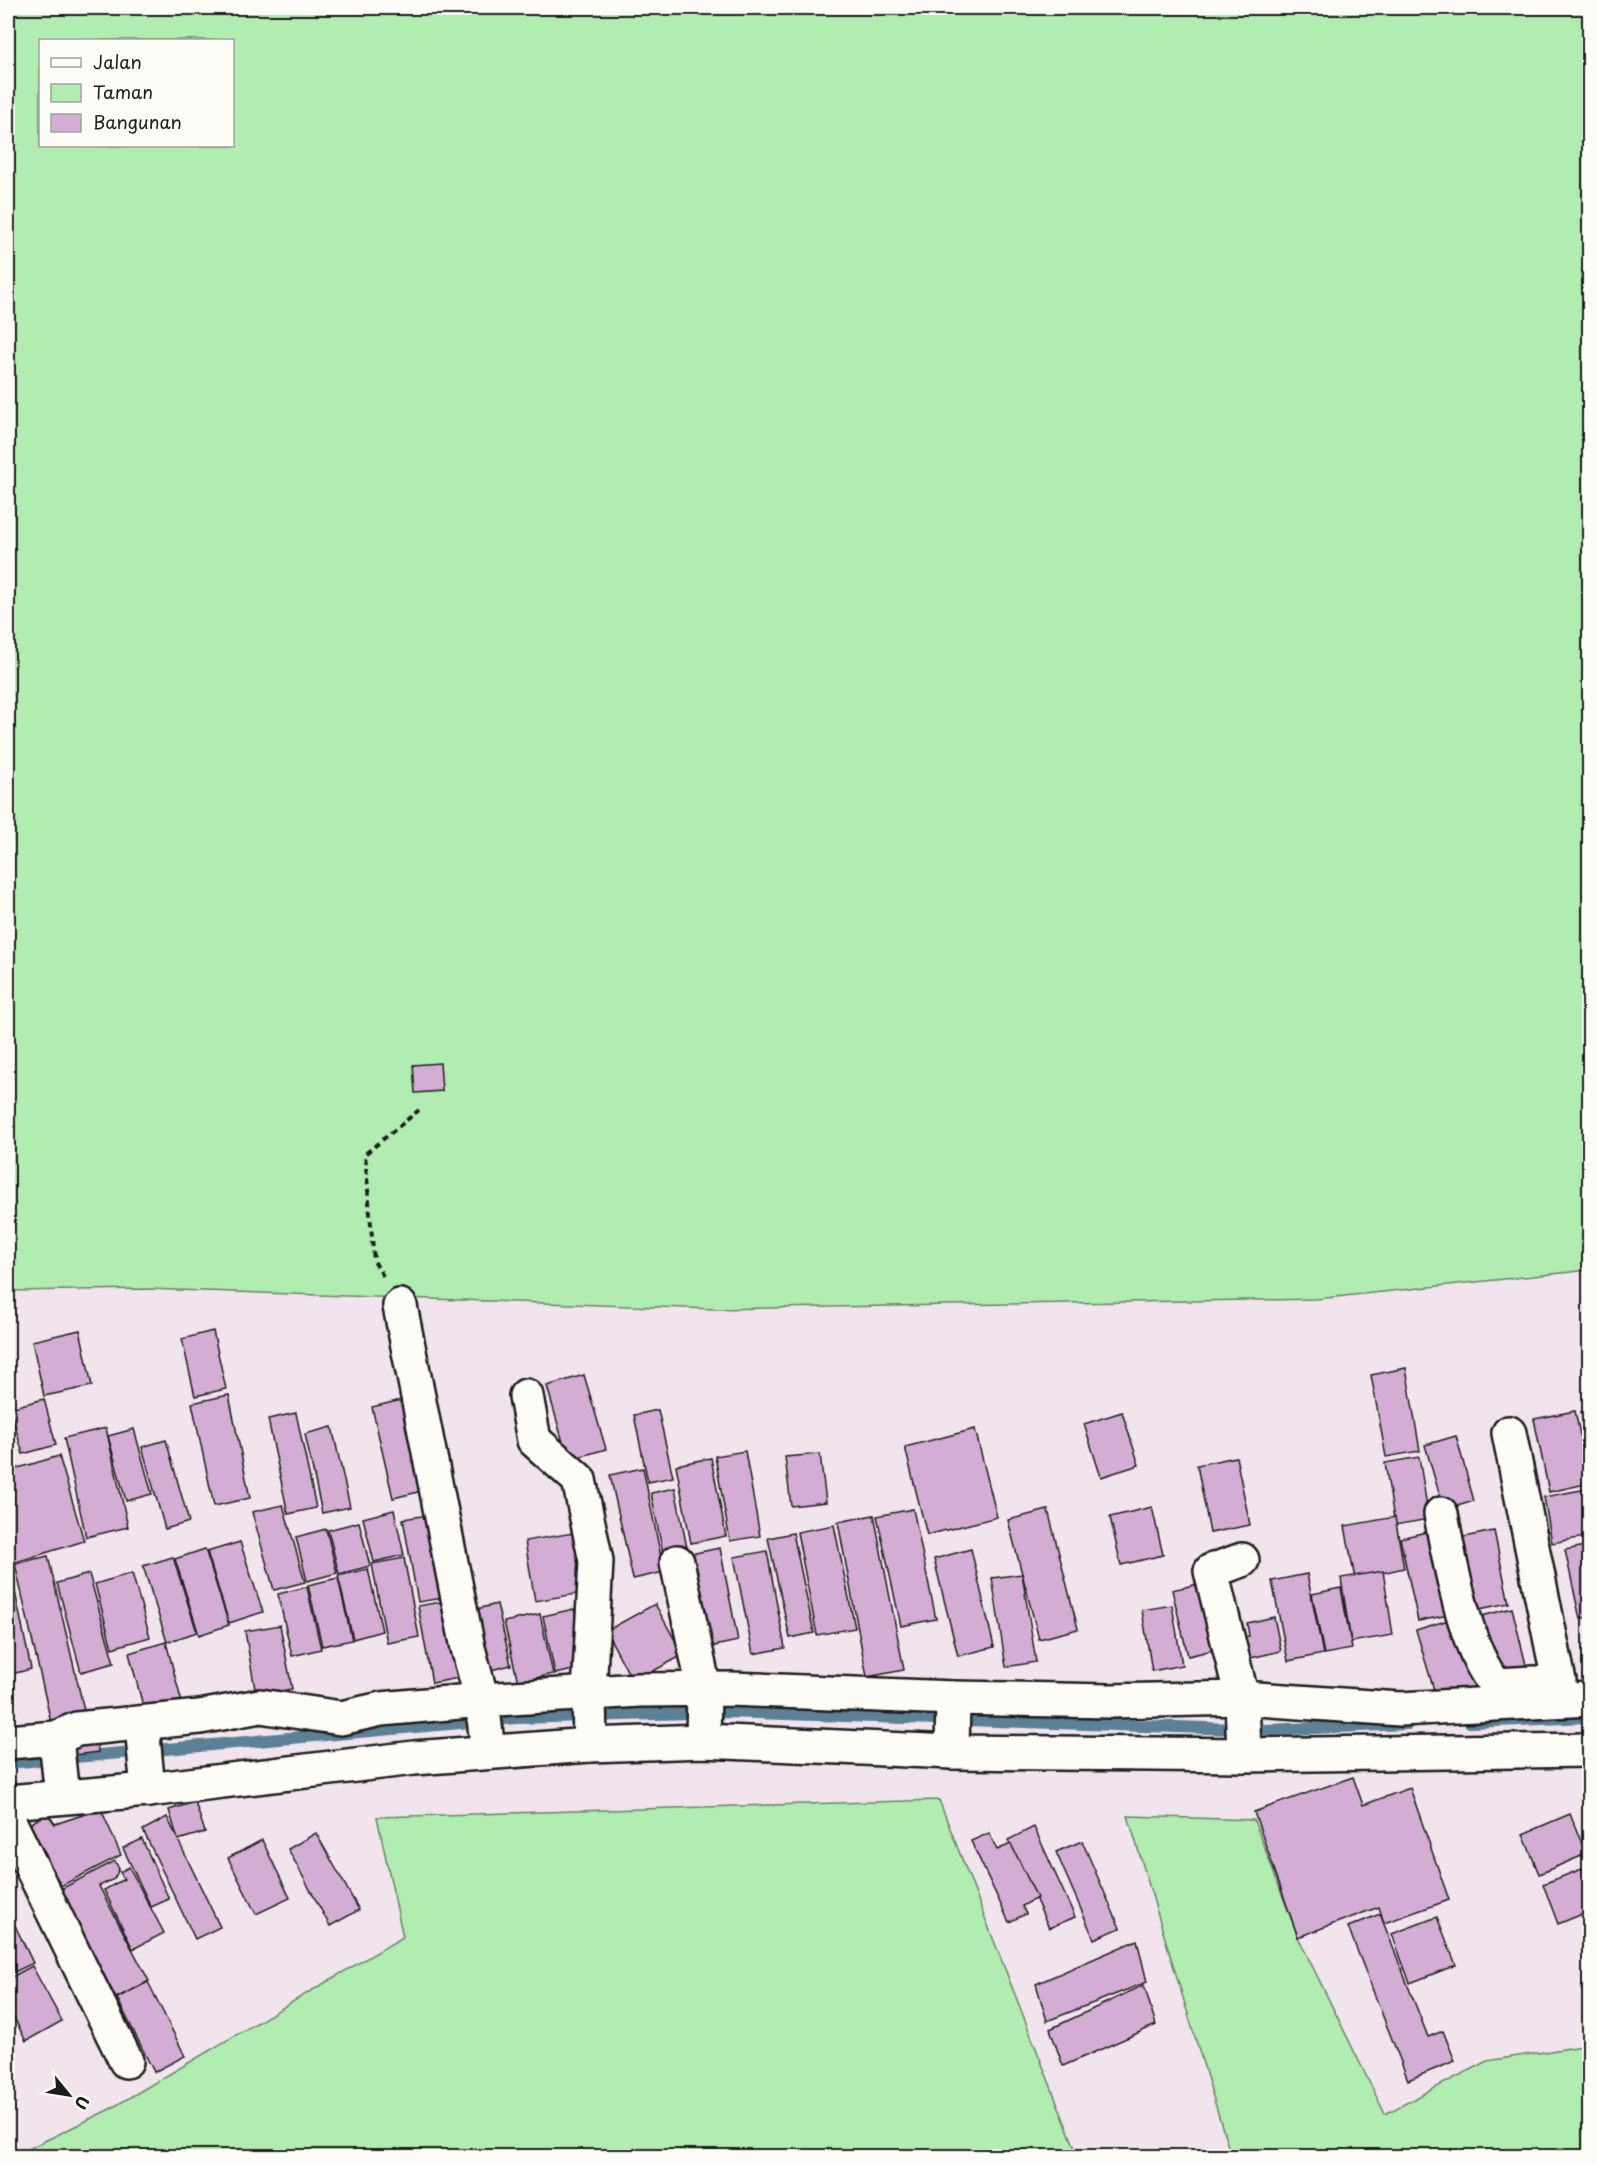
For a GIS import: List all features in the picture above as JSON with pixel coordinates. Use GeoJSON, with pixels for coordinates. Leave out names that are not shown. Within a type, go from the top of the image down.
{"type":"FeatureCollection","features":[{"type":"Feature","properties":{"kind":"street"},"geometry":{"type":"LineString","coordinates":[[400,1306],[485,1725]]}},
{"type":"Feature","properties":{"kind":"street"},"geometry":{"type":"LineString","coordinates":[[526,1396],[534,1440],[579,1480],[596,1561],[589,1717]]}},
{"type":"Feature","properties":{"kind":"street"},"geometry":{"type":"LineString","coordinates":[[1440,1514],[1454,1584],[1481,1662],[1490,1679],[1497,1685],[1574,1681],[1509,1433]]}},
{"type":"Feature","properties":{"kind":"street"},"geometry":{"type":"LineString","coordinates":[[1242,1560],[1211,1571],[1243,1726]]}},
{"type":"Feature","properties":{"kind":"street"},"geometry":{"type":"LineString","coordinates":[[677,1562],[717,1713]]}},
{"type":"Feature","properties":{"kind":"street"},"geometry":{"type":"LineString","coordinates":[[8,1802],[58,1766],[77,1729],[144,1757],[260,1706],[341,1718],[384,1734],[589,1717],[717,1713],[952,1724],[1110,1701],[1243,1726],[1401,1709],[1590,1699]]}},
{"type":"Feature","properties":{"kind":"street"},"geometry":{"type":"LineString","coordinates":[[8,1742],[58,1766],[485,1725],[589,1717],[717,1713],[952,1724],[1243,1726],[1590,1750]]}},
{"type":"Feature","properties":{"kind":"street"},"geometry":{"type":"LineString","coordinates":[[8,1819],[126,2061]]}},
{"type":"Feature","properties":{"kind":"path"},"geometry":{"type":"LineString","coordinates":[[400,1306],[374,1261],[365,1154],[419,1110]]}},
{"type":"Feature","properties":{"kind":"green space"},"geometry":{"type":"Polygon","coordinates":[[[8,8],[1589,8],[1589,1270],[1316,1299],[715,1309],[147,1289],[8,1291],[8,8]]]}},
{"type":"Feature","properties":{"kind":"green space"},"geometry":{"type":"Polygon","coordinates":[[[939,1800],[1078,2156],[14,2156],[110,2109],[403,1937],[377,1817],[939,1800]]]}},
{"type":"Feature","properties":{"kind":"green space"},"geometry":{"type":"Polygon","coordinates":[[[1128,1816],[1254,1820],[1298,1937],[1385,2114],[1487,2061],[1589,2045],[1589,2156],[1231,2156],[1128,1816]]]}},
{"type":"Feature","properties":{"kind":"building"},"geometry":{"type":"Polygon","coordinates":[[[440,1063],[442,1091],[415,1093],[413,1065],[440,1063]]]}},
{"type":"Feature","properties":{"kind":"building"},"geometry":{"type":"Polygon","coordinates":[[[80,1330],[92,1386],[44,1396],[32,1341],[80,1330]]]}},
{"type":"Feature","properties":{"kind":"building"},"geometry":{"type":"Polygon","coordinates":[[[213,1331],[226,1389],[195,1396],[182,1339],[213,1331]]]}},
{"type":"Feature","properties":{"kind":"building"},"geometry":{"type":"Polygon","coordinates":[[[1406,1368],[1420,1451],[1386,1457],[1371,1375],[1406,1368]]]}},
{"type":"Feature","properties":{"kind":"building"},"geometry":{"type":"Polygon","coordinates":[[[584,1375],[606,1449],[568,1460],[547,1386],[584,1375]]]}},
{"type":"Feature","properties":{"kind":"building"},"geometry":{"type":"Polygon","coordinates":[[[229,1395],[250,1498],[214,1506],[192,1403],[229,1395]]]}},
{"type":"Feature","properties":{"kind":"building"},"geometry":{"type":"Polygon","coordinates":[[[410,1398],[431,1489],[393,1498],[372,1407],[410,1398]]]}},
{"type":"Feature","properties":{"kind":"building"},"geometry":{"type":"Polygon","coordinates":[[[44,1399],[56,1445],[23,1454],[10,1408],[44,1399]]]}},
{"type":"Feature","properties":{"kind":"building"},"geometry":{"type":"Polygon","coordinates":[[[658,1410],[673,1477],[648,1482],[634,1415],[658,1410]]]}},
{"type":"Feature","properties":{"kind":"building"},"geometry":{"type":"Polygon","coordinates":[[[1575,1411],[1590,1483],[1549,1492],[1534,1419],[1575,1411]]]}},
{"type":"Feature","properties":{"kind":"building"},"geometry":{"type":"Polygon","coordinates":[[[1590,1411],[1590,1452],[1581,1412],[1590,1411]]]}},
{"type":"Feature","properties":{"kind":"building"},"geometry":{"type":"Polygon","coordinates":[[[1122,1412],[1139,1465],[1101,1477],[1084,1424],[1122,1412]]]}},
{"type":"Feature","properties":{"kind":"building"},"geometry":{"type":"Polygon","coordinates":[[[296,1413],[316,1508],[288,1514],[268,1419],[296,1413]]]}},
{"type":"Feature","properties":{"kind":"building"},"geometry":{"type":"Polygon","coordinates":[[[332,1427],[350,1507],[322,1513],[305,1434],[332,1427]]]}},
{"type":"Feature","properties":{"kind":"building"},"geometry":{"type":"Polygon","coordinates":[[[106,1428],[128,1527],[86,1537],[64,1438],[106,1428]]]}},
{"type":"Feature","properties":{"kind":"building"},"geometry":{"type":"Polygon","coordinates":[[[134,1429],[152,1494],[126,1501],[108,1436],[134,1429]]]}},
{"type":"Feature","properties":{"kind":"building"},"geometry":{"type":"Polygon","coordinates":[[[975,1429],[997,1517],[927,1535],[905,1447],[975,1429]]]}},
{"type":"Feature","properties":{"kind":"building"},"geometry":{"type":"Polygon","coordinates":[[[1456,1436],[1474,1501],[1444,1510],[1425,1445],[1456,1436]]]}},
{"type":"Feature","properties":{"kind":"building"},"geometry":{"type":"Polygon","coordinates":[[[166,1440],[189,1522],[165,1529],[142,1447],[166,1440]]]}},
{"type":"Feature","properties":{"kind":"building"},"geometry":{"type":"Polygon","coordinates":[[[745,1451],[760,1536],[730,1541],[715,1456],[745,1451]]]}},
{"type":"Feature","properties":{"kind":"building"},"geometry":{"type":"Polygon","coordinates":[[[820,1454],[826,1502],[791,1506],[785,1457],[820,1454]]]}},
{"type":"Feature","properties":{"kind":"building"},"geometry":{"type":"Polygon","coordinates":[[[59,1456],[84,1541],[13,1563],[8,1544],[8,1471],[59,1456]]]}},
{"type":"Feature","properties":{"kind":"building"},"geometry":{"type":"Polygon","coordinates":[[[1236,1457],[1250,1525],[1210,1533],[1197,1465],[1236,1457]]]}},
{"type":"Feature","properties":{"kind":"building"},"geometry":{"type":"Polygon","coordinates":[[[1419,1457],[1429,1519],[1395,1525],[1385,1463],[1419,1457]]]}},
{"type":"Feature","properties":{"kind":"building"},"geometry":{"type":"Polygon","coordinates":[[[711,1458],[726,1536],[691,1543],[676,1465],[711,1458]]]}},
{"type":"Feature","properties":{"kind":"building"},"geometry":{"type":"Polygon","coordinates":[[[643,1468],[664,1572],[633,1579],[610,1475],[643,1468]]]}},
{"type":"Feature","properties":{"kind":"building"},"geometry":{"type":"Polygon","coordinates":[[[675,1488],[687,1548],[663,1553],[651,1493],[675,1488]]]}},
{"type":"Feature","properties":{"kind":"building"},"geometry":{"type":"Polygon","coordinates":[[[1587,1489],[1590,1536],[1552,1543],[1544,1497],[1587,1489]]]}},
{"type":"Feature","properties":{"kind":"building"},"geometry":{"type":"Polygon","coordinates":[[[283,1505],[305,1582],[274,1590],[252,1512],[283,1505]]]}},
{"type":"Feature","properties":{"kind":"building"},"geometry":{"type":"Polygon","coordinates":[[[1152,1507],[1163,1555],[1121,1565],[1110,1517],[1152,1507]]]}},
{"type":"Feature","properties":{"kind":"building"},"geometry":{"type":"Polygon","coordinates":[[[913,1509],[936,1619],[901,1626],[877,1516],[913,1509]]]}},
{"type":"Feature","properties":{"kind":"building"},"geometry":{"type":"Polygon","coordinates":[[[394,1510],[404,1555],[374,1562],[363,1518],[394,1510]]]}},
{"type":"Feature","properties":{"kind":"building"},"geometry":{"type":"Polygon","coordinates":[[[1048,1510],[1078,1629],[1039,1639],[1008,1520],[1048,1510]]]}},
{"type":"Feature","properties":{"kind":"building"},"geometry":{"type":"Polygon","coordinates":[[[433,1514],[449,1597],[418,1602],[403,1519],[433,1514]]]}},
{"type":"Feature","properties":{"kind":"building"},"geometry":{"type":"Polygon","coordinates":[[[874,1515],[904,1670],[867,1677],[838,1522],[874,1515]]]}},
{"type":"Feature","properties":{"kind":"building"},"geometry":{"type":"Polygon","coordinates":[[[1395,1517],[1404,1568],[1355,1579],[1345,1526],[1395,1517]]]}},
{"type":"Feature","properties":{"kind":"building"},"geometry":{"type":"Polygon","coordinates":[[[359,1522],[370,1566],[339,1574],[328,1530],[359,1522]]]}},
{"type":"Feature","properties":{"kind":"building"},"geometry":{"type":"Polygon","coordinates":[[[834,1525],[855,1628],[817,1635],[797,1532],[834,1525]]]}},
{"type":"Feature","properties":{"kind":"building"},"geometry":{"type":"Polygon","coordinates":[[[326,1529],[337,1573],[307,1581],[296,1537],[326,1529]]]}},
{"type":"Feature","properties":{"kind":"building"},"geometry":{"type":"Polygon","coordinates":[[[1436,1530],[1454,1614],[1418,1621],[1400,1538],[1436,1530]]]}},
{"type":"Feature","properties":{"kind":"building"},"geometry":{"type":"Polygon","coordinates":[[[1494,1531],[1509,1603],[1474,1610],[1459,1538],[1494,1531]]]}},
{"type":"Feature","properties":{"kind":"building"},"geometry":{"type":"Polygon","coordinates":[[[573,1533],[582,1593],[535,1601],[525,1541],[573,1533]]]}},
{"type":"Feature","properties":{"kind":"building"},"geometry":{"type":"Polygon","coordinates":[[[793,1533],[814,1633],[790,1638],[768,1538],[793,1533]]]}},
{"type":"Feature","properties":{"kind":"building"},"geometry":{"type":"Polygon","coordinates":[[[240,1542],[263,1612],[229,1623],[207,1552],[240,1542]]]}},
{"type":"Feature","properties":{"kind":"building"},"geometry":{"type":"Polygon","coordinates":[[[1590,1545],[1590,1616],[1580,1619],[1565,1550],[1590,1545]]]}},
{"type":"Feature","properties":{"kind":"building"},"geometry":{"type":"Polygon","coordinates":[[[720,1548],[738,1641],[709,1647],[690,1554],[720,1548]]]}},
{"type":"Feature","properties":{"kind":"building"},"geometry":{"type":"Polygon","coordinates":[[[205,1549],[229,1625],[199,1635],[175,1559],[205,1549]]]}},
{"type":"Feature","properties":{"kind":"building"},"geometry":{"type":"Polygon","coordinates":[[[971,1549],[994,1647],[958,1656],[934,1559],[971,1549]]]}},
{"type":"Feature","properties":{"kind":"building"},"geometry":{"type":"Polygon","coordinates":[[[767,1551],[785,1648],[753,1654],[734,1557],[767,1551]]]}},
{"type":"Feature","properties":{"kind":"building"},"geometry":{"type":"Polygon","coordinates":[[[48,1556],[87,1723],[53,1731],[15,1564],[48,1556]]]}},
{"type":"Feature","properties":{"kind":"building"},"geometry":{"type":"Polygon","coordinates":[[[173,1557],[197,1632],[167,1642],[143,1566],[173,1557]]]}},
{"type":"Feature","properties":{"kind":"building"},"geometry":{"type":"Polygon","coordinates":[[[8,1558],[31,1669],[8,1675],[8,1558]]]}},
{"type":"Feature","properties":{"kind":"building"},"geometry":{"type":"Polygon","coordinates":[[[404,1558],[419,1637],[387,1643],[372,1564],[404,1558]]]}},
{"type":"Feature","properties":{"kind":"building"},"geometry":{"type":"Polygon","coordinates":[[[368,1569],[382,1631],[353,1639],[338,1576],[368,1569]]]}},
{"type":"Feature","properties":{"kind":"building"},"geometry":{"type":"Polygon","coordinates":[[[1383,1571],[1393,1635],[1351,1642],[1341,1578],[1383,1571]]]}},
{"type":"Feature","properties":{"kind":"building"},"geometry":{"type":"Polygon","coordinates":[[[132,1573],[150,1637],[112,1648],[95,1584],[132,1573]]]}},
{"type":"Feature","properties":{"kind":"building"},"geometry":{"type":"Polygon","coordinates":[[[89,1574],[114,1663],[81,1672],[57,1583],[89,1574]]]}},
{"type":"Feature","properties":{"kind":"building"},"geometry":{"type":"Polygon","coordinates":[[[1022,1574],[1036,1662],[1006,1667],[992,1578],[1022,1574]]]}},
{"type":"Feature","properties":{"kind":"building"},"geometry":{"type":"Polygon","coordinates":[[[1307,1574],[1323,1654],[1288,1661],[1272,1581],[1307,1574]]]}},
{"type":"Feature","properties":{"kind":"building"},"geometry":{"type":"Polygon","coordinates":[[[338,1578],[352,1640],[322,1646],[308,1585],[338,1578]]]}},
{"type":"Feature","properties":{"kind":"building"},"geometry":{"type":"Polygon","coordinates":[[[1207,1582],[1222,1648],[1188,1656],[1172,1590],[1207,1582]]]}},
{"type":"Feature","properties":{"kind":"building"},"geometry":{"type":"Polygon","coordinates":[[[307,1587],[321,1649],[292,1656],[278,1594],[307,1587]]]}},
{"type":"Feature","properties":{"kind":"building"},"geometry":{"type":"Polygon","coordinates":[[[1341,1588],[1352,1649],[1324,1654],[1312,1594],[1341,1588]]]}},
{"type":"Feature","properties":{"kind":"building"},"geometry":{"type":"Polygon","coordinates":[[[451,1600],[464,1677],[432,1683],[418,1606],[451,1600]]]}},
{"type":"Feature","properties":{"kind":"building"},"geometry":{"type":"Polygon","coordinates":[[[497,1604],[511,1665],[479,1673],[465,1612],[497,1604]]]}},
{"type":"Feature","properties":{"kind":"building"},"geometry":{"type":"Polygon","coordinates":[[[655,1604],[683,1655],[633,1682],[606,1631],[655,1604]]]}},
{"type":"Feature","properties":{"kind":"building"},"geometry":{"type":"Polygon","coordinates":[[[1172,1605],[1182,1665],[1152,1671],[1142,1610],[1172,1605]]]}},
{"type":"Feature","properties":{"kind":"building"},"geometry":{"type":"Polygon","coordinates":[[[1512,1608],[1527,1669],[1494,1678],[1478,1617],[1512,1608]]]}},
{"type":"Feature","properties":{"kind":"building"},"geometry":{"type":"Polygon","coordinates":[[[574,1609],[587,1667],[555,1674],[543,1616],[574,1609]]]}},
{"type":"Feature","properties":{"kind":"building"},"geometry":{"type":"Polygon","coordinates":[[[540,1614],[553,1674],[518,1682],[504,1622],[540,1614]]]}},
{"type":"Feature","properties":{"kind":"building"},"geometry":{"type":"Polygon","coordinates":[[[1274,1617],[1281,1651],[1246,1659],[1241,1638],[1249,1636],[1247,1623],[1274,1617]]]}},
{"type":"Feature","properties":{"kind":"building"},"geometry":{"type":"Polygon","coordinates":[[[1455,1618],[1476,1688],[1437,1700],[1416,1630],[1455,1618]]]}},
{"type":"Feature","properties":{"kind":"building"},"geometry":{"type":"Polygon","coordinates":[[[280,1625],[292,1689],[256,1695],[245,1631],[280,1625]]]}},
{"type":"Feature","properties":{"kind":"building"},"geometry":{"type":"Polygon","coordinates":[[[166,1642],[183,1707],[146,1717],[129,1653],[166,1642]]]}},
{"type":"Feature","properties":{"kind":"building"},"geometry":{"type":"Polygon","coordinates":[[[96,1734],[98,1752],[66,1756],[73,1737],[96,1734]]]}},
{"type":"Feature","properties":{"kind":"building"},"geometry":{"type":"Polygon","coordinates":[[[1353,1777],[1363,1805],[1410,1788],[1449,1900],[1384,1923],[1379,1907],[1298,1937],[1254,1812],[1353,1777]]]}},
{"type":"Feature","properties":{"kind":"building"},"geometry":{"type":"Polygon","coordinates":[[[195,1802],[205,1832],[178,1840],[169,1810],[195,1802]]]}},
{"type":"Feature","properties":{"kind":"building"},"geometry":{"type":"Polygon","coordinates":[[[101,1809],[121,1855],[55,1889],[22,1829],[47,1813],[55,1824],[101,1809]]]}},
{"type":"Feature","properties":{"kind":"building"},"geometry":{"type":"Polygon","coordinates":[[[1570,1814],[1586,1854],[1539,1874],[1523,1834],[1570,1814]]]}},
{"type":"Feature","properties":{"kind":"building"},"geometry":{"type":"Polygon","coordinates":[[[167,1817],[220,1927],[195,1939],[143,1830],[167,1817]]]}},
{"type":"Feature","properties":{"kind":"building"},"geometry":{"type":"Polygon","coordinates":[[[1034,1827],[1075,1917],[1049,1928],[1008,1840],[1034,1827]]]}},
{"type":"Feature","properties":{"kind":"building"},"geometry":{"type":"Polygon","coordinates":[[[316,1833],[359,1910],[330,1926],[288,1849],[316,1833]]]}},
{"type":"Feature","properties":{"kind":"building"},"geometry":{"type":"Polygon","coordinates":[[[989,1833],[997,1850],[1011,1844],[1037,1898],[1022,1906],[1026,1914],[1009,1922],[971,1841],[989,1833]]]}},
{"type":"Feature","properties":{"kind":"building"},"geometry":{"type":"Polygon","coordinates":[[[142,1839],[169,1899],[151,1907],[123,1848],[142,1839]]]}},
{"type":"Feature","properties":{"kind":"building"},"geometry":{"type":"Polygon","coordinates":[[[262,1840],[290,1898],[256,1914],[228,1858],[262,1840]]]}},
{"type":"Feature","properties":{"kind":"building"},"geometry":{"type":"Polygon","coordinates":[[[1082,1841],[1120,1928],[1094,1939],[1056,1852],[1082,1841]]]}},
{"type":"Feature","properties":{"kind":"building"},"geometry":{"type":"Polygon","coordinates":[[[115,1861],[119,1869],[114,1879],[99,1886],[149,1981],[116,1998],[59,1890],[115,1861]]]}},
{"type":"Feature","properties":{"kind":"building"},"geometry":{"type":"Polygon","coordinates":[[[129,1867],[164,1933],[133,1949],[104,1890],[124,1879],[120,1872],[129,1867]]]}},
{"type":"Feature","properties":{"kind":"building"},"geometry":{"type":"Polygon","coordinates":[[[1587,1867],[1590,1874],[1590,1911],[1558,1924],[1543,1884],[1587,1867]]]}},
{"type":"Feature","properties":{"kind":"building"},"geometry":{"type":"Polygon","coordinates":[[[8,1911],[33,1963],[8,1975],[8,1911]]]}},
{"type":"Feature","properties":{"kind":"building"},"geometry":{"type":"Polygon","coordinates":[[[1380,1914],[1428,2037],[1443,2031],[1455,2061],[1408,2080],[1348,1927],[1380,1914]]]}},
{"type":"Feature","properties":{"kind":"building"},"geometry":{"type":"Polygon","coordinates":[[[1437,1917],[1456,1965],[1410,1983],[1392,1934],[1437,1917]]]}},
{"type":"Feature","properties":{"kind":"building"},"geometry":{"type":"Polygon","coordinates":[[[1137,1940],[1147,1982],[1047,2021],[1036,1984],[1137,1940]]]}},
{"type":"Feature","properties":{"kind":"building"},"geometry":{"type":"Polygon","coordinates":[[[32,1966],[62,2021],[26,2041],[8,2006],[8,1979],[32,1966]]]}},
{"type":"Feature","properties":{"kind":"building"},"geometry":{"type":"Polygon","coordinates":[[[148,1982],[185,2056],[154,2072],[117,1998],[148,1982]]]}},
{"type":"Feature","properties":{"kind":"building"},"geometry":{"type":"Polygon","coordinates":[[[1144,1985],[1156,2025],[1063,2066],[1050,2029],[1144,1985]]]}},
{"type":"Feature","properties":{"kind":"waterway"},"geometry":{"type":"LineString","coordinates":[[8,1763],[517,1718],[727,1712],[1267,1730],[1408,1724]]}},
{"type":"Feature","properties":{"kind":"waterway"},"geometry":{"type":"LineString","coordinates":[[1470,1722],[1590,1717]]}}]}
